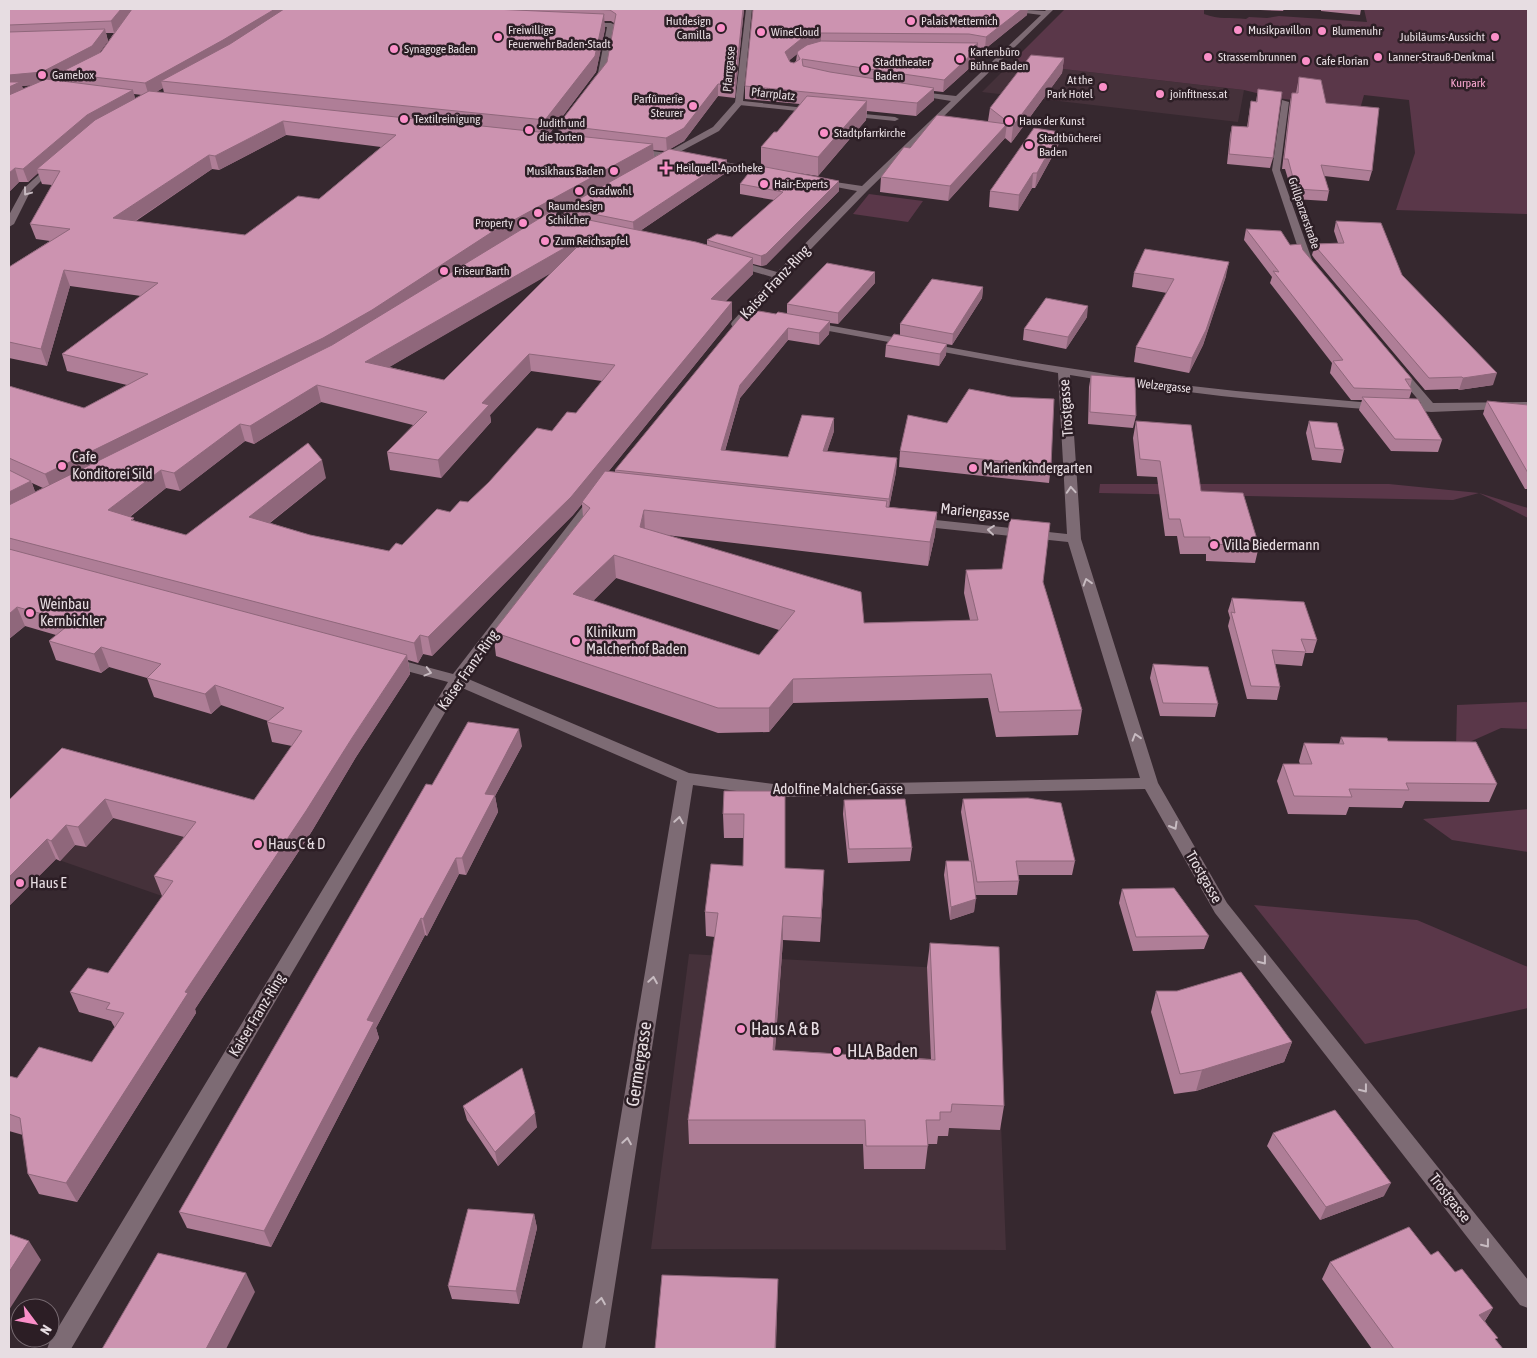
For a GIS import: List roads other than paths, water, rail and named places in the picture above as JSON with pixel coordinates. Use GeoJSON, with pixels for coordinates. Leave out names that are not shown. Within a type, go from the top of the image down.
{"type":"FeatureCollection","features":[{"type":"Feature","properties":{"kind":"street","name":"Pfarrgasse"},"geometry":{"type":"LineString","coordinates":[[648,166],[716,130],[739,103],[749,9]]}},
{"type":"Feature","properties":{"kind":"street"},"geometry":{"type":"LineString","coordinates":[[1011,9],[1049,11]]}},
{"type":"Feature","properties":{"kind":"street","name":"Kaiser Franz-Ring"},"geometry":{"type":"LineString","coordinates":[[726,336],[749,314],[779,276],[864,189],[1049,11]]}},
{"type":"Feature","properties":{"kind":"street"},"geometry":{"type":"LineString","coordinates":[[579,24],[611,26],[602,73],[591,87]]}},
{"type":"Feature","properties":{"kind":"street"},"geometry":{"type":"LineString","coordinates":[[948,50],[1003,55]]}},
{"type":"Feature","properties":{"kind":"street"},"geometry":{"type":"LineString","coordinates":[[908,92],[957,99]]}},
{"type":"Feature","properties":{"kind":"street","name":"Grillparzerstraße"},"geometry":{"type":"LineString","coordinates":[[1285,102],[1276,170],[1307,260],[1319,274]]}},
{"type":"Feature","properties":{"kind":"street","name":"Pfarrplatz"},"geometry":{"type":"LineString","coordinates":[[739,103],[827,112]]}},
{"type":"Feature","properties":{"kind":"street"},"geometry":{"type":"LineString","coordinates":[[837,113],[895,119]]}},
{"type":"Feature","properties":{"kind":"street"},"geometry":{"type":"LineString","coordinates":[[625,150],[668,155],[782,174]]}},
{"type":"Feature","properties":{"kind":"street"},"geometry":{"type":"LineString","coordinates":[[9,224],[26,191],[62,158]]}},
{"type":"Feature","properties":{"kind":"street"},"geometry":{"type":"LineString","coordinates":[[809,179],[864,189]]}},
{"type":"Feature","properties":{"kind":"street"},"geometry":{"type":"LineString","coordinates":[[723,260],[779,276]]}},
{"type":"Feature","properties":{"kind":"street","name":"Welzergasse"},"geometry":{"type":"LineString","coordinates":[[803,324],[1138,384],[1337,404],[1431,408],[1528,405]]}},
{"type":"Feature","properties":{"kind":"street"},"geometry":{"type":"LineString","coordinates":[[1394,363],[1431,408]]}},
{"type":"Feature","properties":{"kind":"street","name":"Trostgasse"},"geometry":{"type":"LineString","coordinates":[[1064,372],[1074,539],[1150,783],[1221,908],[1528,1297]]}},
{"type":"Feature","properties":{"kind":"street","name":"Kaiser Franz-Ring"},"geometry":{"type":"LineString","coordinates":[[58,1349],[457,680],[603,488]]}},
{"type":"Feature","properties":{"kind":"street","name":"Mariengasse"},"geometry":{"type":"LineString","coordinates":[[907,521],[1074,539]]}},
{"type":"Feature","properties":{"kind":"street","name":"Adolfine Malcher-Gasse"},"geometry":{"type":"LineString","coordinates":[[371,657],[457,680],[686,778],[781,791],[1150,783]]}},
{"type":"Feature","properties":{"kind":"street","name":"Germergasse"},"geometry":{"type":"LineString","coordinates":[[593,1349],[686,778]]}},
{"type":"Feature","properties":{"kind":"place","name":"Palais Metternich"},"geometry":{"type":"Point","coordinates":[911,21]}},
{"type":"Feature","properties":{"kind":"place","name":"Hutdesign Camilla"},"geometry":{"type":"Point","coordinates":[721,28]}},
{"type":"Feature","properties":{"kind":"place","name":"Musikpavillon"},"geometry":{"type":"Point","coordinates":[1238,30]}},
{"type":"Feature","properties":{"kind":"place","name":"Blumenuhr"},"geometry":{"type":"Point","coordinates":[1322,31]}},
{"type":"Feature","properties":{"kind":"place","name":"WineCloud"},"geometry":{"type":"Point","coordinates":[761,32]}},
{"type":"Feature","properties":{"kind":"place","name":"Freiwillige Feuerwehr Baden-Stadt"},"geometry":{"type":"Point","coordinates":[498,37]}},
{"type":"Feature","properties":{"kind":"place","name":"Jubiläums-Aussicht"},"geometry":{"type":"Point","coordinates":[1495,37]}},
{"type":"Feature","properties":{"kind":"place","name":"Synagoge Baden"},"geometry":{"type":"Point","coordinates":[394,49]}},
{"type":"Feature","properties":{"kind":"place","name":"Strassernbrunnen"},"geometry":{"type":"Point","coordinates":[1208,57]}},
{"type":"Feature","properties":{"kind":"place","name":"Lanner-Strauß-Denkmal"},"geometry":{"type":"Point","coordinates":[1378,57]}},
{"type":"Feature","properties":{"kind":"place","name":"Kartenbüro Bühne Baden"},"geometry":{"type":"Point","coordinates":[960,59]}},
{"type":"Feature","properties":{"kind":"place","name":"Cafe Florian"},"geometry":{"type":"Point","coordinates":[1306,61]}},
{"type":"Feature","properties":{"kind":"place","name":"Stadttheater Baden"},"geometry":{"type":"Point","coordinates":[865,69]}},
{"type":"Feature","properties":{"kind":"place","name":"Gamebox"},"geometry":{"type":"Point","coordinates":[42,75]}},
{"type":"Feature","properties":{"kind":"place","name":"At the Park Hotel"},"geometry":{"type":"Point","coordinates":[1103,87]}},
{"type":"Feature","properties":{"kind":"place","name":"joinfitness.at"},"geometry":{"type":"Point","coordinates":[1160,94]}},
{"type":"Feature","properties":{"kind":"place","name":"Parfümerie Steurer"},"geometry":{"type":"Point","coordinates":[693,106]}},
{"type":"Feature","properties":{"kind":"place","name":"Textilreinigung"},"geometry":{"type":"Point","coordinates":[404,119]}},
{"type":"Feature","properties":{"kind":"place","name":"Haus der Kunst"},"geometry":{"type":"Point","coordinates":[1009,121]}},
{"type":"Feature","properties":{"kind":"place","name":"Judith und die Torten"},"geometry":{"type":"Point","coordinates":[529,130]}},
{"type":"Feature","properties":{"kind":"place","name":"Stadtpfarrkirche"},"geometry":{"type":"Point","coordinates":[824,133]}},
{"type":"Feature","properties":{"kind":"place","name":"Stadtbücherei Baden"},"geometry":{"type":"Point","coordinates":[1029,145]}},
{"type":"Feature","properties":{"kind":"place","name":"Heilquell-Apotheke"},"geometry":{"type":"Point","coordinates":[666,168]}},
{"type":"Feature","properties":{"kind":"place","name":"Musikhaus Baden"},"geometry":{"type":"Point","coordinates":[614,171]}},
{"type":"Feature","properties":{"kind":"place","name":"Hair-Experts"},"geometry":{"type":"Point","coordinates":[764,184]}},
{"type":"Feature","properties":{"kind":"place","name":"Gradwohl"},"geometry":{"type":"Point","coordinates":[579,191]}},
{"type":"Feature","properties":{"kind":"place","name":"Raumdesign Schilcher"},"geometry":{"type":"Point","coordinates":[538,213]}},
{"type":"Feature","properties":{"kind":"place","name":"Property"},"geometry":{"type":"Point","coordinates":[523,223]}},
{"type":"Feature","properties":{"kind":"place","name":"Zum Reichsapfel"},"geometry":{"type":"Point","coordinates":[545,241]}},
{"type":"Feature","properties":{"kind":"place","name":"Friseur Barth"},"geometry":{"type":"Point","coordinates":[444,271]}},
{"type":"Feature","properties":{"kind":"place","name":"Cafe Konditorei Sild"},"geometry":{"type":"Point","coordinates":[62,466]}},
{"type":"Feature","properties":{"kind":"place","name":"Marienkindergarten"},"geometry":{"type":"Point","coordinates":[973,468]}},
{"type":"Feature","properties":{"kind":"place","name":"Villa Biedermann"},"geometry":{"type":"Point","coordinates":[1214,545]}},
{"type":"Feature","properties":{"kind":"place","name":"Weinbau Kernbichler"},"geometry":{"type":"Point","coordinates":[30,613]}},
{"type":"Feature","properties":{"kind":"place","name":"Klinikum Malcherhof Baden"},"geometry":{"type":"Point","coordinates":[576,641]}},
{"type":"Feature","properties":{"kind":"place","name":"Haus C & D"},"geometry":{"type":"Point","coordinates":[258,844]}},
{"type":"Feature","properties":{"kind":"place","name":"Haus E"},"geometry":{"type":"Point","coordinates":[20,883]}},
{"type":"Feature","properties":{"kind":"place","name":"Haus A & B"},"geometry":{"type":"Point","coordinates":[741,1029]}},
{"type":"Feature","properties":{"kind":"place","name":"HLA Baden"},"geometry":{"type":"Point","coordinates":[837,1051]}},
{"type":"Feature","properties":{"kind":"park label","name":"Kurpark"},"geometry":{"type":"Point","coordinates":[1468,83]}}]}
